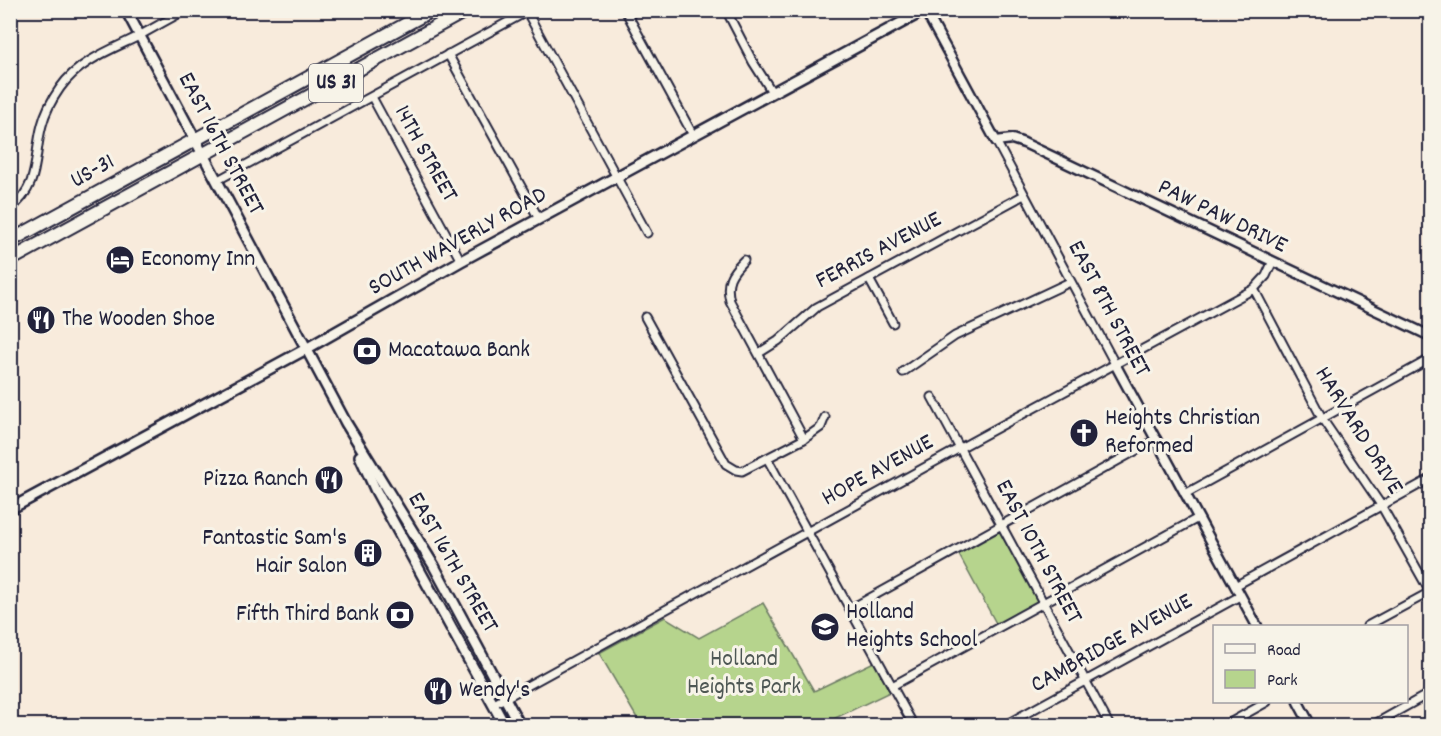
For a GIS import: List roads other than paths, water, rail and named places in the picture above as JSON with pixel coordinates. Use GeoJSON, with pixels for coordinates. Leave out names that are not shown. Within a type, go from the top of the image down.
{"type":"FeatureCollection","features":[{"type":"Feature","properties":{"kind":"highway","name":"US 31"},"geometry":{"type":"LineString","coordinates":[[195,140],[432,10]]}},
{"type":"Feature","properties":{"kind":"highway","name":"US 31"},"geometry":{"type":"LineString","coordinates":[[10,260],[467,10]]}},
{"type":"Feature","properties":{"kind":"highway"},"geometry":{"type":"LineString","coordinates":[[347,57],[355,72]]}},
{"type":"Feature","properties":{"kind":"highway","name":"US-31"},"geometry":{"type":"LineString","coordinates":[[10,240],[195,140]]}},
{"type":"Feature","properties":{"kind":"highway"},"geometry":{"type":"LineString","coordinates":[[40,244],[37,236],[41,224]]}},
{"type":"Feature","properties":{"kind":"main road","name":"EAST 16TH STREET"},"geometry":{"type":"LineString","coordinates":[[126,10],[346,423],[435,566],[520,726]]}},
{"type":"Feature","properties":{"kind":"main road","name":"SOUTH WAVERLY ROAD"},"geometry":{"type":"LineString","coordinates":[[10,509],[925,10]]}},
{"type":"Feature","properties":{"kind":"main road","name":"EAST 16TH STREET"},"geometry":{"type":"LineString","coordinates":[[346,423],[375,489],[505,726]]}},
{"type":"Feature","properties":{"kind":"street"},"geometry":{"type":"LineString","coordinates":[[10,209],[20,201],[31,183],[37,165],[42,125],[61,87],[85,64],[186,10]]}},
{"type":"Feature","properties":{"kind":"street"},"geometry":{"type":"LineString","coordinates":[[625,10],[693,135]]}},
{"type":"Feature","properties":{"kind":"street"},"geometry":{"type":"LineString","coordinates":[[726,10],[753,62],[772,92]]}},
{"type":"Feature","properties":{"kind":"street","name":"EAST 8TH STREET"},"geometry":{"type":"LineString","coordinates":[[925,10],[1256,625]]}},
{"type":"Feature","properties":{"kind":"street"},"geometry":{"type":"LineString","coordinates":[[218,180],[529,11],[647,233]]}},
{"type":"Feature","properties":{"kind":"street"},"geometry":{"type":"LineString","coordinates":[[448,54],[539,219]]}},
{"type":"Feature","properties":{"kind":"street","name":"14TH STREET"},"geometry":{"type":"LineString","coordinates":[[372,97],[461,261]]}},
{"type":"Feature","properties":{"kind":"street","name":"PAW PAW DRIVE"},"geometry":{"type":"LineString","coordinates":[[996,141],[1012,139],[1024,143],[1272,263],[1431,336]]}},
{"type":"Feature","properties":{"kind":"street","name":"FERRIS AVENUE"},"geometry":{"type":"LineString","coordinates":[[759,352],[778,341],[817,307],[1024,195]]}},
{"type":"Feature","properties":{"kind":"street"},"geometry":{"type":"LineString","coordinates":[[744,260],[731,274],[727,292],[730,301],[804,439]]}},
{"type":"Feature","properties":{"kind":"street","name":"HOPE AVENUE"},"geometry":{"type":"LineString","coordinates":[[494,704],[1254,289],[1263,282],[1272,263]]}},
{"type":"Feature","properties":{"kind":"street"},"geometry":{"type":"LineString","coordinates":[[869,279],[893,323]]}},
{"type":"Feature","properties":{"kind":"street"},"geometry":{"type":"LineString","coordinates":[[903,372],[955,336],[1070,282]]}},
{"type":"Feature","properties":{"kind":"street","name":"HARVARD DRIVE"},"geometry":{"type":"LineString","coordinates":[[1254,289],[1323,420],[1381,505],[1430,592]]}},
{"type":"Feature","properties":{"kind":"street"},"geometry":{"type":"LineString","coordinates":[[645,317],[726,464],[736,470],[742,471],[804,439],[821,427],[825,417]]}},
{"type":"Feature","properties":{"kind":"street"},"geometry":{"type":"LineString","coordinates":[[1185,494],[1431,359]]}},
{"type":"Feature","properties":{"kind":"street","name":"EAST 10TH STREET"},"geometry":{"type":"LineString","coordinates":[[932,397],[1110,726]]}},
{"type":"Feature","properties":{"kind":"street"},"geometry":{"type":"LineString","coordinates":[[850,609],[1157,439]]}},
{"type":"Feature","properties":{"kind":"street"},"geometry":{"type":"LineString","coordinates":[[767,458],[914,726]]}},
{"type":"Feature","properties":{"kind":"street"},"geometry":{"type":"LineString","coordinates":[[1235,586],[1431,479]]}},
{"type":"Feature","properties":{"kind":"street"},"geometry":{"type":"LineString","coordinates":[[892,686],[1198,518]]}},
{"type":"Feature","properties":{"kind":"street"},"geometry":{"type":"LineString","coordinates":[[1372,625],[1430,592]]}},
{"type":"Feature","properties":{"kind":"street","name":"CAMBRIDGE AVENUE"},"geometry":{"type":"LineString","coordinates":[[1003,726],[1240,596]]}},
{"type":"Feature","properties":{"kind":"street"},"geometry":{"type":"LineString","coordinates":[[1371,726],[1431,693]]}},
{"type":"Feature","properties":{"kind":"street"},"geometry":{"type":"LineString","coordinates":[[1224,726],[1265,703]]}},
{"type":"Feature","properties":{"kind":"street"},"geometry":{"type":"LineString","coordinates":[[1299,703],[1311,726]]}},
{"type":"Feature","properties":{"kind":"place","name":"Economy Inn"},"geometry":{"type":"Point","coordinates":[120,260]}},
{"type":"Feature","properties":{"kind":"place","name":"The Wooden Shoe"},"geometry":{"type":"Point","coordinates":[41,320]}},
{"type":"Feature","properties":{"kind":"place","name":"Macatawa Bank"},"geometry":{"type":"Point","coordinates":[367,351]}},
{"type":"Feature","properties":{"kind":"place","name":"Heights Christian Reformed"},"geometry":{"type":"Point","coordinates":[1084,433]}},
{"type":"Feature","properties":{"kind":"place","name":"Pizza Ranch"},"geometry":{"type":"Point","coordinates":[329,480]}},
{"type":"Feature","properties":{"kind":"place","name":"Fantastic Sam's Hair Salon"},"geometry":{"type":"Point","coordinates":[368,553]}},
{"type":"Feature","properties":{"kind":"place","name":"Fifth Third Bank"},"geometry":{"type":"Point","coordinates":[400,615]}},
{"type":"Feature","properties":{"kind":"place","name":"Holland Heights School"},"geometry":{"type":"Point","coordinates":[825,627]}},
{"type":"Feature","properties":{"kind":"place","name":"Wendy's"},"geometry":{"type":"Point","coordinates":[438,691]}},
{"type":"Feature","properties":{"kind":"park label","name":"Holland Heights Park"},"geometry":{"type":"Point","coordinates":[744,674]}}]}
